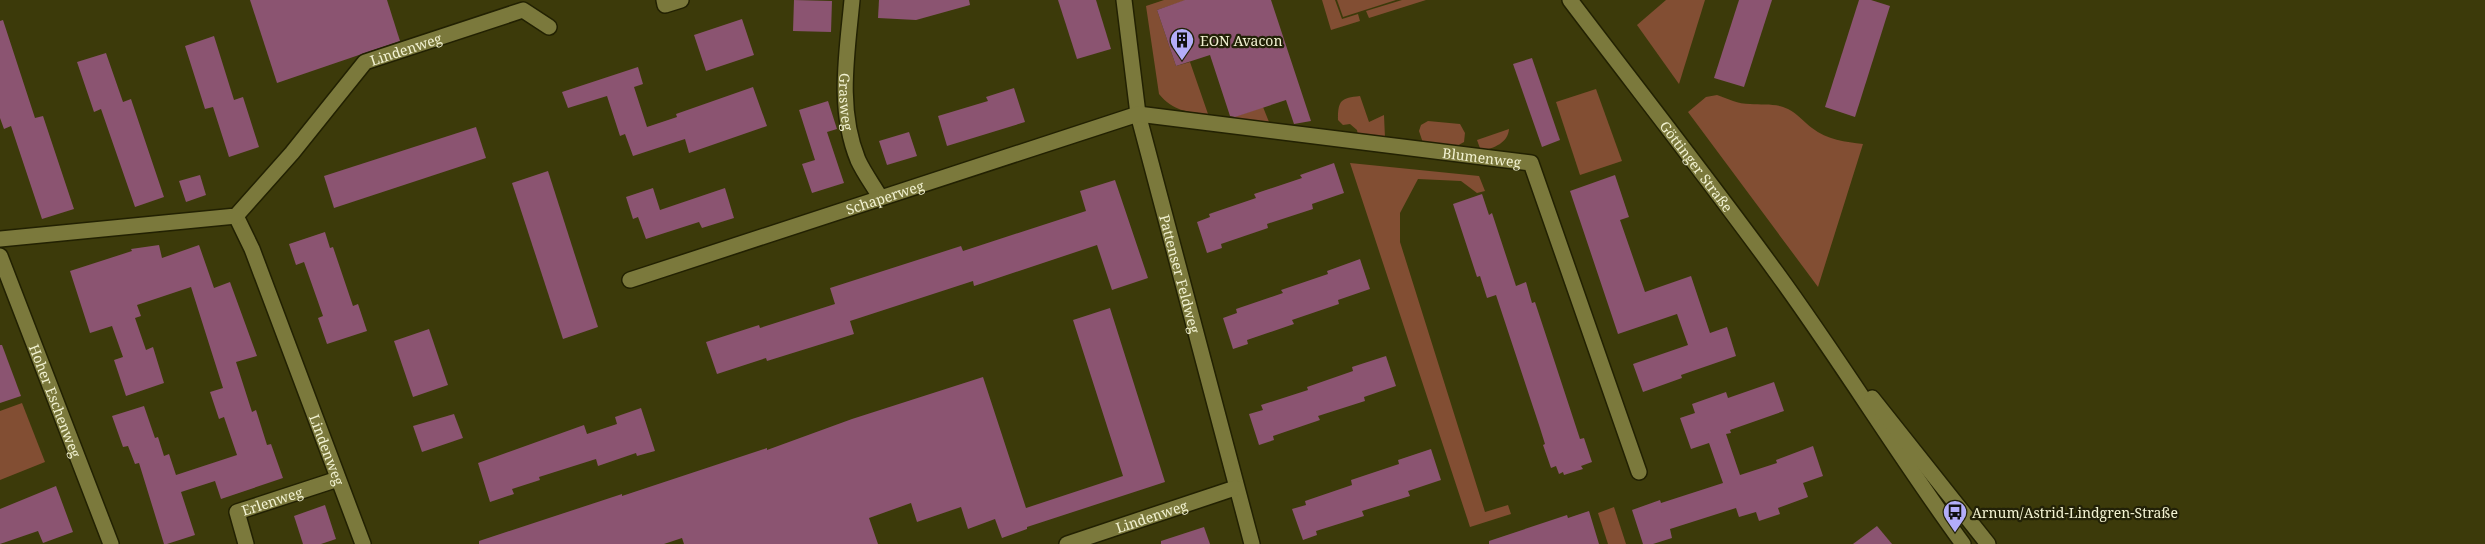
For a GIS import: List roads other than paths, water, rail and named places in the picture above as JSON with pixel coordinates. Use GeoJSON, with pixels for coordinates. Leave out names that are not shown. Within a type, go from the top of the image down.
{"type":"FeatureCollection","features":[{"type":"Feature","properties":{"kind":"street"},"geometry":{"type":"LineString","coordinates":[[664,0],[665,5],[681,0]]}},
{"type":"Feature","properties":{"kind":"street","name":"Grasweg"},"geometry":{"type":"LineString","coordinates":[[852,0],[845,75],[846,116],[858,161],[880,197]]}},
{"type":"Feature","properties":{"kind":"street","name":"Pattenser Feldweg"},"geometry":{"type":"LineString","coordinates":[[1124,0],[1138,114],[1235,488],[1252,544]]}},
{"type":"Feature","properties":{"kind":"street","name":"Göttinger Straße"},"geometry":{"type":"LineString","coordinates":[[1570,0],[1770,264],[1963,544]]}},
{"type":"Feature","properties":{"kind":"street","name":"Lindenweg"},"geometry":{"type":"LineString","coordinates":[[363,544],[252,249],[236,216],[292,153],[365,62],[523,10],[548,27]]}},
{"type":"Feature","properties":{"kind":"street","name":"Schaperweg"},"geometry":{"type":"LineString","coordinates":[[630,280],[1138,114]]}},
{"type":"Feature","properties":{"kind":"street","name":"Blumenweg"},"geometry":{"type":"LineString","coordinates":[[1138,114],[1532,163],[1639,472]]}},
{"type":"Feature","properties":{"kind":"street"},"geometry":{"type":"LineString","coordinates":[[0,240],[236,216]]}},
{"type":"Feature","properties":{"kind":"street","name":"Hoher Eschenweg"},"geometry":{"type":"LineString","coordinates":[[0,256],[111,544]]}},
{"type":"Feature","properties":{"kind":"street","name":"Göttinger Straße"},"geometry":{"type":"LineString","coordinates":[[1819,333],[1988,544]]}},
{"type":"Feature","properties":{"kind":"street","name":"Erlenweg"},"geometry":{"type":"LineString","coordinates":[[246,544],[237,512],[338,479]]}},
{"type":"Feature","properties":{"kind":"street","name":"Lindenweg"},"geometry":{"type":"LineString","coordinates":[[1068,544],[1235,488]]}},
{"type":"Feature","properties":{"kind":"place","name":"EON Avacon"},"geometry":{"type":"Point","coordinates":[1182,61]}},
{"type":"Feature","properties":{"kind":"place","name":"Arnum/Astrid-Lindgren-Straße"},"geometry":{"type":"Point","coordinates":[1955,533]}}]}
